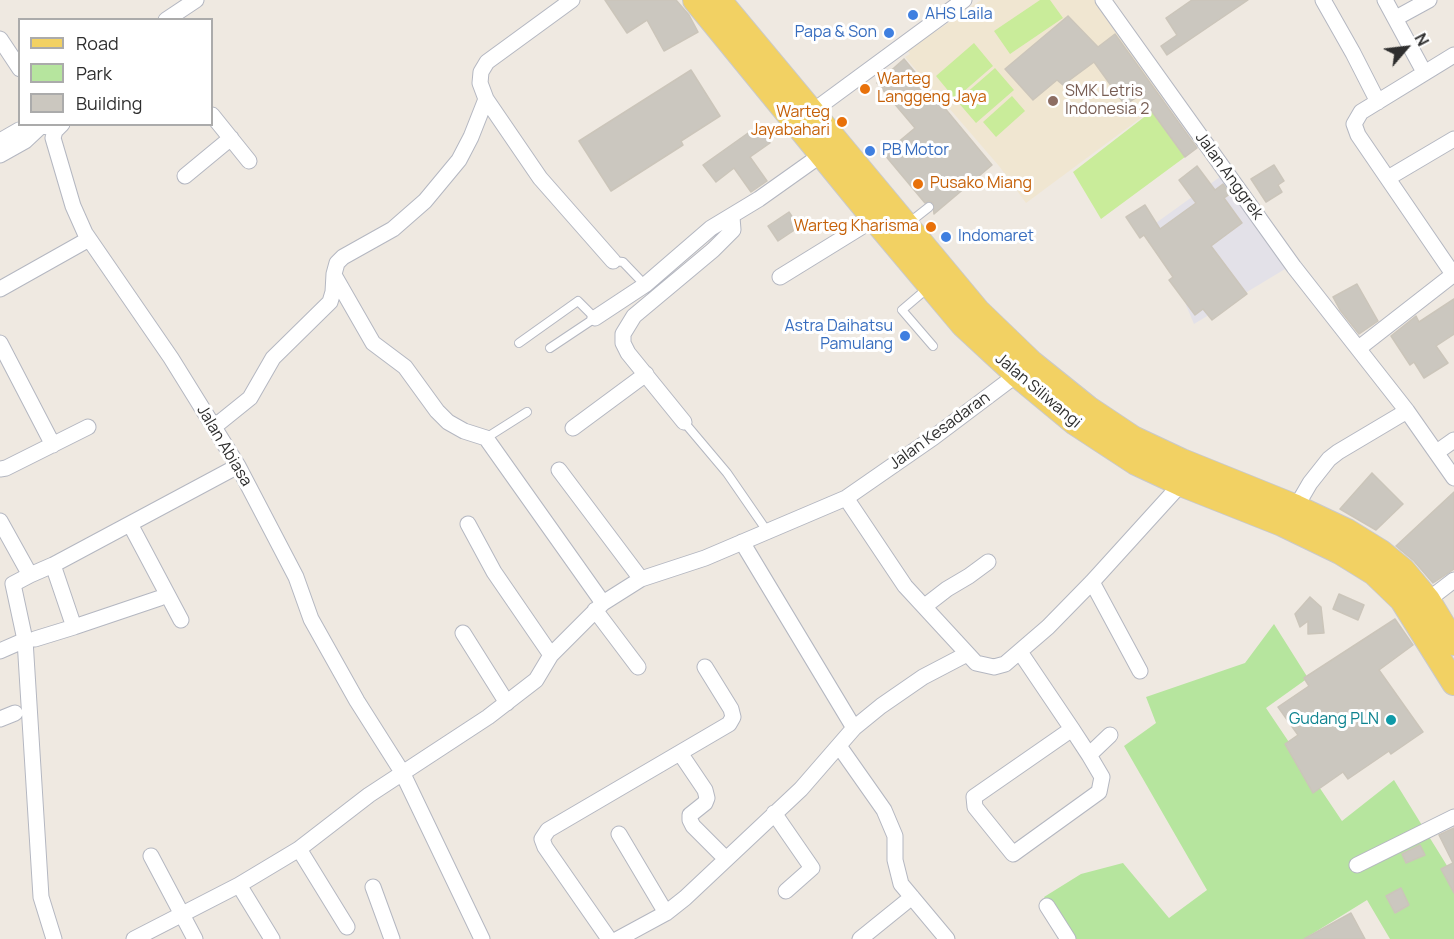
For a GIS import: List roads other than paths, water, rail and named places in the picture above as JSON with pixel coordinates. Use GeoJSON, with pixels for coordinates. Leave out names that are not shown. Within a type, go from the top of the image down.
{"type":"FeatureCollection","features":[{"type":"Feature","properties":{"kind":"main road","name":"Jalan Siliwangi"},"geometry":{"type":"LineString","coordinates":[[696,0],[821,155],[963,325],[1024,369],[1133,438],[1182,461],[1296,507],[1347,531],[1381,552],[1403,570],[1428,600],[1454,643]]}},
{"type":"Feature","properties":{"kind":"main road","name":"Jalan Siliwangi"},"geometry":{"type":"LineString","coordinates":[[719,0],[1024,369],[1075,423],[1136,463],[1181,484],[1282,524],[1340,552],[1374,573],[1402,600],[1454,683]]}},
{"type":"Feature","properties":{"kind":"street"},"geometry":{"type":"LineString","coordinates":[[169,18],[196,0]]}},
{"type":"Feature","properties":{"kind":"street"},"geometry":{"type":"LineString","coordinates":[[572,0],[487,62],[481,72],[480,84],[486,99],[540,178],[613,261]]}},
{"type":"Feature","properties":{"kind":"street"},"geometry":{"type":"LineString","coordinates":[[813,111],[964,0]]}},
{"type":"Feature","properties":{"kind":"street","name":"Jalan Anggrek"},"geometry":{"type":"LineString","coordinates":[[1102,0],[1294,267],[1359,348],[1454,477]]}},
{"type":"Feature","properties":{"kind":"street"},"geometry":{"type":"LineString","coordinates":[[1323,0],[1378,102]]}},
{"type":"Feature","properties":{"kind":"street"},"geometry":{"type":"LineString","coordinates":[[1386,0],[1424,72]]}},
{"type":"Feature","properties":{"kind":"street"},"geometry":{"type":"LineString","coordinates":[[1396,18],[1429,0]]}},
{"type":"Feature","properties":{"kind":"street"},"geometry":{"type":"LineString","coordinates":[[0,39],[18,66]]}},
{"type":"Feature","properties":{"kind":"street"},"geometry":{"type":"LineString","coordinates":[[1359,348],[1454,274],[1358,135],[1354,124],[1361,112],[1454,55]]}},
{"type":"Feature","properties":{"kind":"street"},"geometry":{"type":"LineString","coordinates":[[214,427],[249,398],[278,352],[330,302],[337,263],[343,257],[393,229],[425,201],[459,160],[486,99]]}},
{"type":"Feature","properties":{"kind":"street"},"geometry":{"type":"LineString","coordinates":[[213,116],[249,161]]}},
{"type":"Feature","properties":{"kind":"street"},"geometry":{"type":"LineString","coordinates":[[0,141],[19,130],[54,126]]}},
{"type":"Feature","properties":{"kind":"street"},"geometry":{"type":"LineString","coordinates":[[0,155],[54,126]]}},
{"type":"Feature","properties":{"kind":"street","name":"Jalan Abiasa"},"geometry":{"type":"LineString","coordinates":[[54,126],[53,138],[57,155],[73,206],[89,239],[129,296],[238,466],[296,577],[311,619],[357,701],[402,772],[482,939]]}},
{"type":"Feature","properties":{"kind":"street"},"geometry":{"type":"LineString","coordinates":[[185,176],[231,138]]}},
{"type":"Feature","properties":{"kind":"street"},"geometry":{"type":"LineString","coordinates":[[1388,178],[1454,139]]}},
{"type":"Feature","properties":{"kind":"street"},"geometry":{"type":"LineString","coordinates":[[595,318],[645,285],[711,228],[732,217],[821,155]]}},
{"type":"Feature","properties":{"kind":"street"},"geometry":{"type":"LineString","coordinates":[[684,422],[627,353],[623,343],[623,334],[634,316],[713,250],[733,230],[732,217]]}},
{"type":"Feature","properties":{"kind":"street"},"geometry":{"type":"LineString","coordinates":[[780,277],[874,219]]}},
{"type":"Feature","properties":{"kind":"street"},"geometry":{"type":"LineString","coordinates":[[0,290],[89,239]]}},
{"type":"Feature","properties":{"kind":"street"},"geometry":{"type":"LineString","coordinates":[[334,274],[374,343],[405,367],[425,396],[448,422],[464,431],[486,438],[638,667]]}},
{"type":"Feature","properties":{"kind":"street"},"geometry":{"type":"LineString","coordinates":[[0,343],[53,445]]}},
{"type":"Feature","properties":{"kind":"street","name":"Jalan Kesadaran"},"geometry":{"type":"LineString","coordinates":[[134,939],[239,885],[299,849],[402,772],[507,703],[536,680],[551,655],[599,606],[641,579],[705,558],[846,498],[934,437],[1024,369]]}},
{"type":"Feature","properties":{"kind":"street"},"geometry":{"type":"LineString","coordinates":[[573,428],[646,374]]}},
{"type":"Feature","properties":{"kind":"street"},"geometry":{"type":"LineString","coordinates":[[1296,507],[1310,483],[1329,459],[1407,411]]}},
{"type":"Feature","properties":{"kind":"street"},"geometry":{"type":"LineString","coordinates":[[0,469],[88,427]]}},
{"type":"Feature","properties":{"kind":"street"},"geometry":{"type":"LineString","coordinates":[[1437,452],[1454,440]]}},
{"type":"Feature","properties":{"kind":"street"},"geometry":{"type":"LineString","coordinates":[[54,939],[41,897],[30,640],[13,584],[30,574],[55,569],[129,530],[238,466]]}},
{"type":"Feature","properties":{"kind":"street"},"geometry":{"type":"LineString","coordinates":[[559,470],[641,579]]}},
{"type":"Feature","properties":{"kind":"street"},"geometry":{"type":"LineString","coordinates":[[846,498],[905,586],[926,606],[976,663],[994,667],[1005,664],[1020,652],[1092,582],[1181,484]]}},
{"type":"Feature","properties":{"kind":"street"},"geometry":{"type":"LineString","coordinates":[[0,521],[30,574]]}},
{"type":"Feature","properties":{"kind":"street"},"geometry":{"type":"LineString","coordinates":[[468,524],[494,572],[551,655]]}},
{"type":"Feature","properties":{"kind":"street"},"geometry":{"type":"LineString","coordinates":[[129,530],[181,620]]}},
{"type":"Feature","properties":{"kind":"street"},"geometry":{"type":"LineString","coordinates":[[742,542],[854,728]]}},
{"type":"Feature","properties":{"kind":"street"},"geometry":{"type":"LineString","coordinates":[[926,606],[988,562]]}},
{"type":"Feature","properties":{"kind":"street"},"geometry":{"type":"LineString","coordinates":[[55,569],[74,627]]}},
{"type":"Feature","properties":{"kind":"street"},"geometry":{"type":"LineString","coordinates":[[1428,600],[1454,580]]}},
{"type":"Feature","properties":{"kind":"street"},"geometry":{"type":"LineString","coordinates":[[1092,582],[1140,671]]}},
{"type":"Feature","properties":{"kind":"street"},"geometry":{"type":"LineString","coordinates":[[0,651],[160,598]]}},
{"type":"Feature","properties":{"kind":"street"},"geometry":{"type":"LineString","coordinates":[[463,633],[507,703]]}},
{"type":"Feature","properties":{"kind":"street"},"geometry":{"type":"LineString","coordinates":[[1020,652],[1072,729],[1102,777],[1099,792],[1013,854],[975,807],[974,797],[1072,729]]}},
{"type":"Feature","properties":{"kind":"street"},"geometry":{"type":"LineString","coordinates":[[618,939],[634,935],[666,913],[801,789],[854,728],[923,677],[967,654]]}},
{"type":"Feature","properties":{"kind":"street"},"geometry":{"type":"LineString","coordinates":[[609,939],[545,847],[542,839],[548,830],[729,724],[733,717],[731,709],[705,667]]}},
{"type":"Feature","properties":{"kind":"street"},"geometry":{"type":"LineString","coordinates":[[0,719],[15,713]]}},
{"type":"Feature","properties":{"kind":"street"},"geometry":{"type":"LineString","coordinates":[[1089,755],[1110,735]]}},
{"type":"Feature","properties":{"kind":"street"},"geometry":{"type":"LineString","coordinates":[[839,746],[884,810],[895,836],[897,872],[901,884],[947,939]]}},
{"type":"Feature","properties":{"kind":"street"},"geometry":{"type":"LineString","coordinates":[[680,753],[705,790],[707,798],[705,803],[690,815],[690,820],[693,826],[725,858]]}},
{"type":"Feature","properties":{"kind":"street"},"geometry":{"type":"LineString","coordinates":[[774,813],[812,868],[786,891]]}},
{"type":"Feature","properties":{"kind":"street"},"geometry":{"type":"LineString","coordinates":[[1357,865],[1454,817]]}},
{"type":"Feature","properties":{"kind":"street"},"geometry":{"type":"LineString","coordinates":[[619,834],[666,913]]}},
{"type":"Feature","properties":{"kind":"street"},"geometry":{"type":"LineString","coordinates":[[299,849],[347,927]]}},
{"type":"Feature","properties":{"kind":"street"},"geometry":{"type":"LineString","coordinates":[[151,856],[195,939]]}},
{"type":"Feature","properties":{"kind":"street"},"geometry":{"type":"LineString","coordinates":[[239,885],[272,939]]}},
{"type":"Feature","properties":{"kind":"street"},"geometry":{"type":"LineString","coordinates":[[373,887],[392,939]]}},
{"type":"Feature","properties":{"kind":"street"},"geometry":{"type":"LineString","coordinates":[[860,939],[912,897]]}},
{"type":"Feature","properties":{"kind":"street"},"geometry":{"type":"LineString","coordinates":[[1047,906],[1068,939]]}},
{"type":"Feature","properties":{"kind":"lane"},"geometry":{"type":"LineString","coordinates":[[906,225],[928,207]]}},
{"type":"Feature","properties":{"kind":"lane"},"geometry":{"type":"LineString","coordinates":[[613,261],[623,261],[645,285]]}},
{"type":"Feature","properties":{"kind":"lane"},"geometry":{"type":"LineString","coordinates":[[930,286],[902,310],[933,346]]}},
{"type":"Feature","properties":{"kind":"lane"},"geometry":{"type":"LineString","coordinates":[[519,342],[578,301],[595,318],[550,348]]}},
{"type":"Feature","properties":{"kind":"lane"},"geometry":{"type":"LineString","coordinates":[[486,438],[527,411]]}},
{"type":"Feature","properties":{"kind":"lane"},"geometry":{"type":"LineString","coordinates":[[684,422],[728,473],[767,531]]}},
{"type":"Feature","properties":{"kind":"place","name":"AHS Laila"},"geometry":{"type":"Point","coordinates":[913,15]}},
{"type":"Feature","properties":{"kind":"place","name":"Papa & Son"},"geometry":{"type":"Point","coordinates":[889,33]}},
{"type":"Feature","properties":{"kind":"place","name":"Warteg Langgeng Jaya"},"geometry":{"type":"Point","coordinates":[865,89]}},
{"type":"Feature","properties":{"kind":"place","name":"SMK Letris Indonesia 2"},"geometry":{"type":"Point","coordinates":[1053,101]}},
{"type":"Feature","properties":{"kind":"place","name":"Warteg Jayabahari"},"geometry":{"type":"Point","coordinates":[842,122]}},
{"type":"Feature","properties":{"kind":"place","name":"PB Motor"},"geometry":{"type":"Point","coordinates":[870,151]}},
{"type":"Feature","properties":{"kind":"place","name":"Pusako Miang"},"geometry":{"type":"Point","coordinates":[918,184]}},
{"type":"Feature","properties":{"kind":"place","name":"Warteg Kharisma"},"geometry":{"type":"Point","coordinates":[931,227]}},
{"type":"Feature","properties":{"kind":"place","name":"Indomaret"},"geometry":{"type":"Point","coordinates":[946,237]}},
{"type":"Feature","properties":{"kind":"place","name":"Astra Daihatsu Pamulang"},"geometry":{"type":"Point","coordinates":[905,336]}},
{"type":"Feature","properties":{"kind":"place","name":"Gudang PLN"},"geometry":{"type":"Point","coordinates":[1391,720]}}]}
